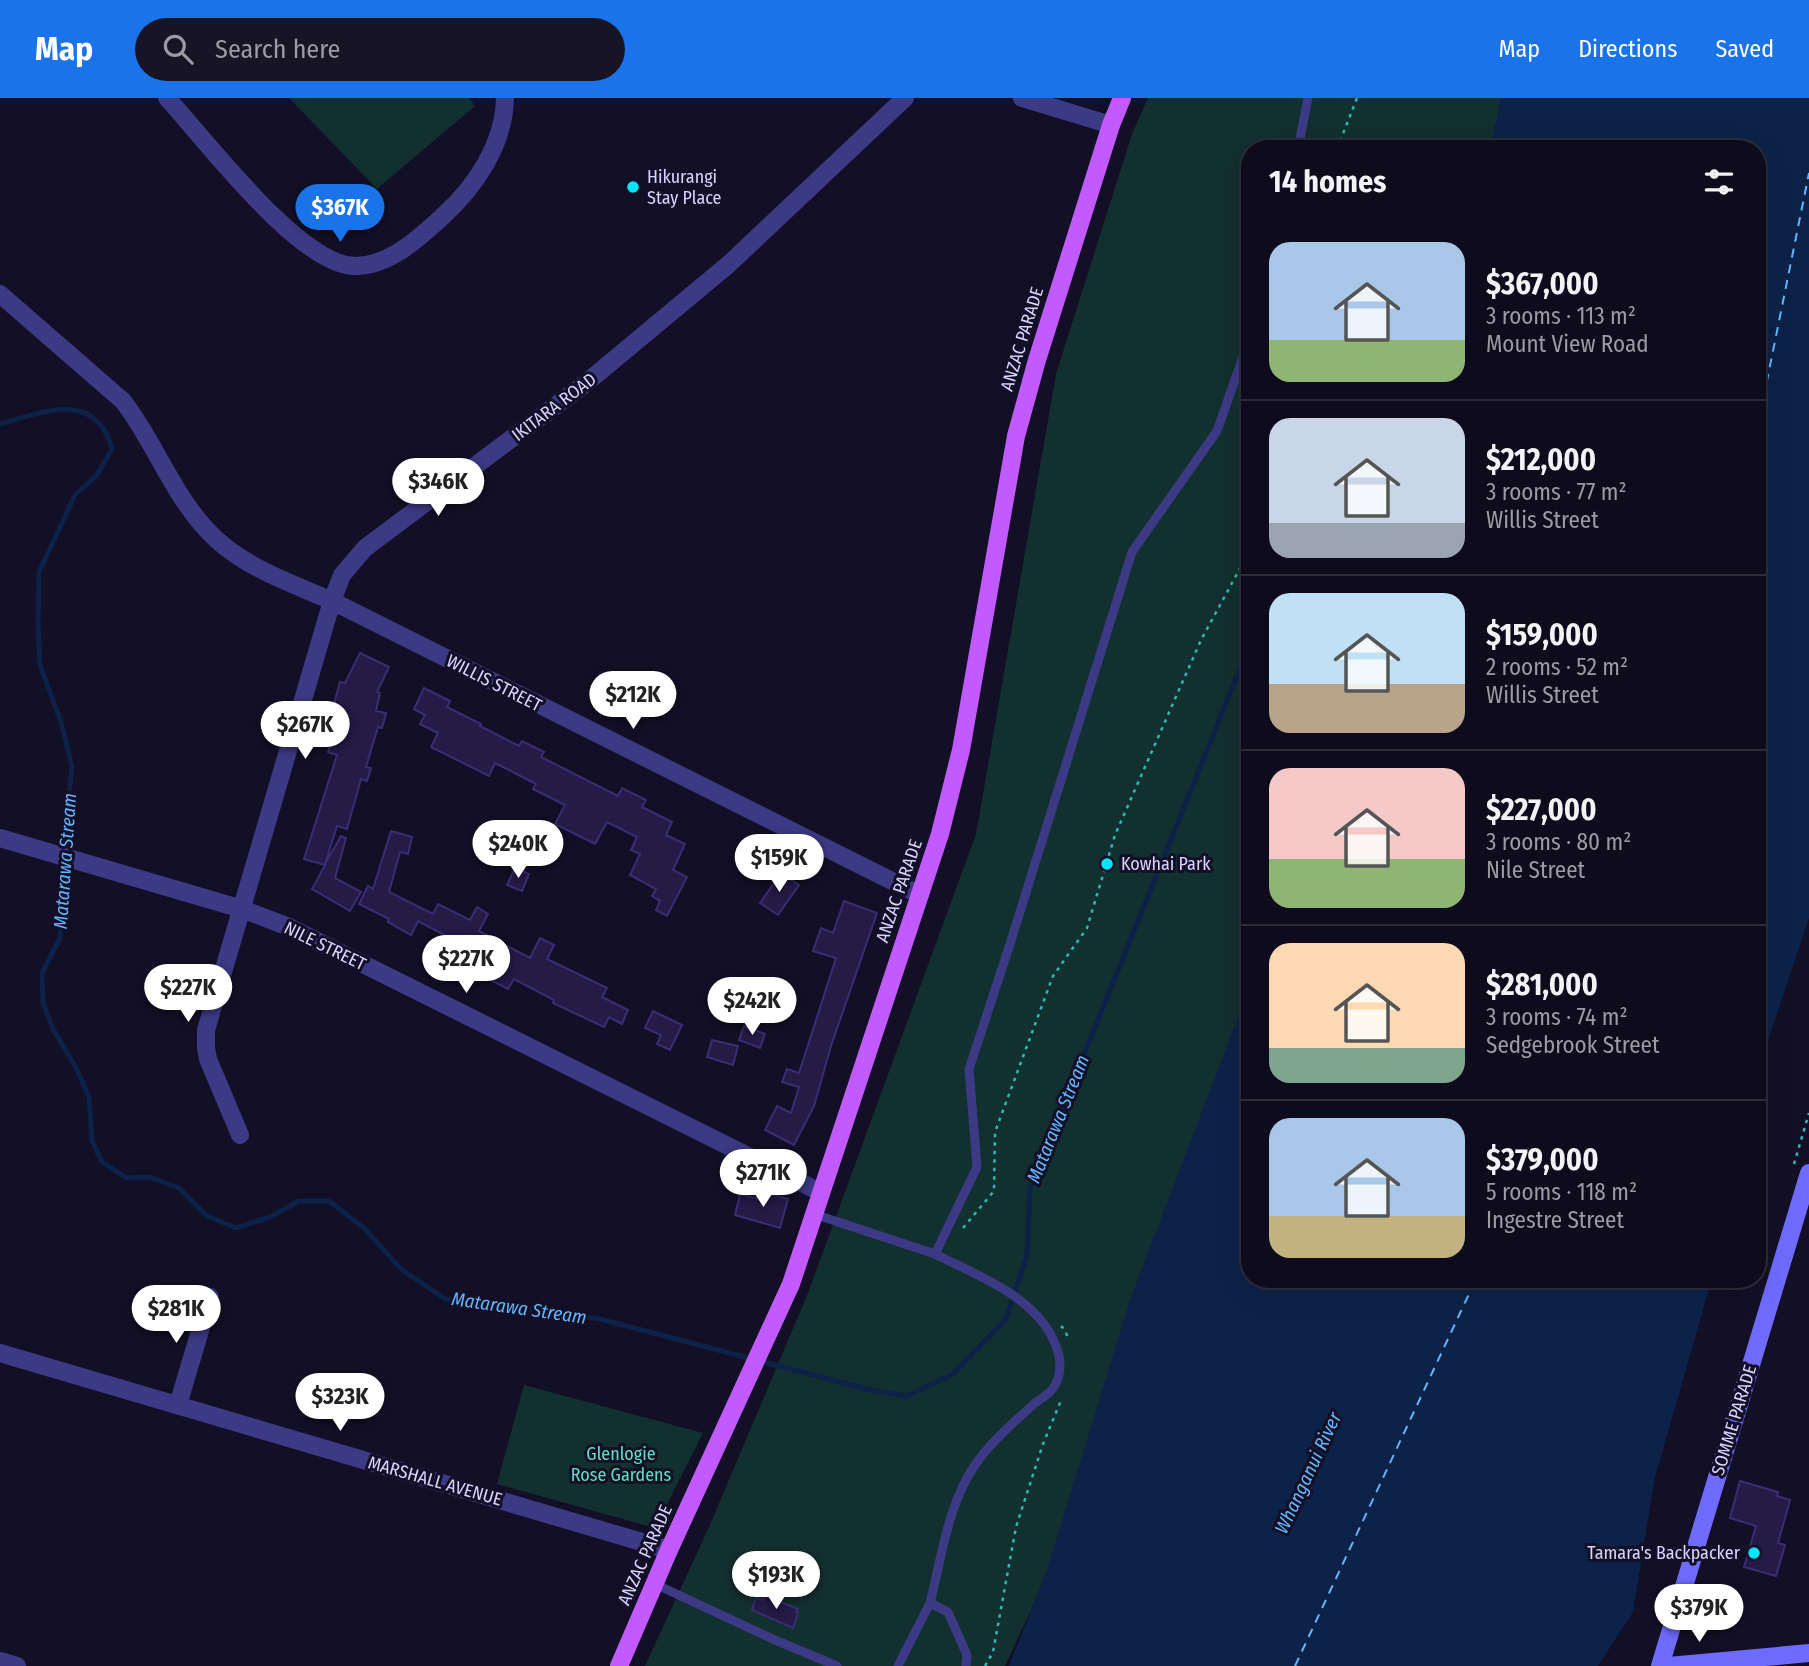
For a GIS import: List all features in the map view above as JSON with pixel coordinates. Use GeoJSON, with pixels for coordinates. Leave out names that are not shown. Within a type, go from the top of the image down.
{"type":"FeatureCollection","features":[{"type":"Feature","properties":{"kind":"main road","name":"ANZAC PARADE"},"geometry":{"type":"LineString","coordinates":[[619,1666],[668,1550],[791,1284],[940,834],[961,750],[1016,436],[1037,360],[1111,125],[1122,98]]}},
{"type":"Feature","properties":{"kind":"main road","name":"SOMME PARADE"},"geometry":{"type":"LineString","coordinates":[[1660,1666],[1809,1173]]}},
{"type":"Feature","properties":{"kind":"main road"},"geometry":{"type":"LineString","coordinates":[[1669,1666],[1809,1653]]}},
{"type":"Feature","properties":{"kind":"street"},"geometry":{"type":"LineString","coordinates":[[167,98],[220,160],[302,242],[333,262],[353,266],[376,263],[399,252],[428,230],[464,196],[498,136],[504,118],[505,98]]}},
{"type":"Feature","properties":{"kind":"street","name":"IKITARA ROAD"},"geometry":{"type":"LineString","coordinates":[[240,1135],[208,1059],[205,1039],[332,601],[342,576],[365,548],[586,383],[729,264],[905,98]]}},
{"type":"Feature","properties":{"kind":"street"},"geometry":{"type":"LineString","coordinates":[[1022,98],[1111,125]]}},
{"type":"Feature","properties":{"kind":"street"},"geometry":{"type":"LineString","coordinates":[[0,294],[123,401],[187,505],[216,539],[249,563],[332,601]]}},
{"type":"Feature","properties":{"kind":"street","name":"WILLIS STREET"},"geometry":{"type":"LineString","coordinates":[[332,601],[920,895]]}},
{"type":"Feature","properties":{"kind":"street","name":"NILE STREET"},"geometry":{"type":"LineString","coordinates":[[0,838],[242,909],[289,927],[820,1192]]}},
{"type":"Feature","properties":{"kind":"street"},"geometry":{"type":"LineString","coordinates":[[178,1405],[210,1297]]}},
{"type":"Feature","properties":{"kind":"street","name":"MARSHALL AVENUE"},"geometry":{"type":"LineString","coordinates":[[0,1353],[668,1550]]}},
{"type":"Feature","properties":{"kind":"street"},"geometry":{"type":"LineString","coordinates":[[0,1661],[16,1666]]}},
{"type":"Feature","properties":{"kind":"lane"},"geometry":{"type":"LineString","coordinates":[[1300,140],[1308,98]]}},
{"type":"Feature","properties":{"kind":"lane"},"geometry":{"type":"LineString","coordinates":[[935,1254],[977,1167],[969,1069],[1132,552],[1217,431],[1241,363]]}},
{"type":"Feature","properties":{"kind":"lane"},"geometry":{"type":"LineString","coordinates":[[813,1214],[935,1254],[1001,1287],[1029,1308],[1051,1332],[1061,1359],[1059,1376],[1053,1388],[993,1443],[963,1485],[951,1518],[930,1603],[898,1666]]}},
{"type":"Feature","properties":{"kind":"lane"},"geometry":{"type":"LineString","coordinates":[[655,1584],[838,1666]]}},
{"type":"Feature","properties":{"kind":"lane"},"geometry":{"type":"LineString","coordinates":[[930,1603],[948,1612],[967,1655],[966,1666]]}},
{"type":"Feature","properties":{"kind":"path"},"geometry":{"type":"LineString","coordinates":[[1341,140],[1357,98]]}},
{"type":"Feature","properties":{"kind":"path"},"geometry":{"type":"LineString","coordinates":[[961,1231],[994,1191],[995,1132],[1053,976],[1087,928],[1115,835],[1201,640],[1241,567]]}},
{"type":"Feature","properties":{"kind":"path"},"geometry":{"type":"LineString","coordinates":[[1057,1322],[1065,1330],[1068,1340]]}},
{"type":"Feature","properties":{"kind":"path"},"geometry":{"type":"LineString","coordinates":[[985,1666],[993,1652],[1016,1527],[1043,1444],[1066,1390]]}},
{"type":"Feature","properties":{"kind":"green space"},"geometry":{"type":"Polygon","coordinates":[[[289,98],[469,98],[475,106],[377,189],[289,98]]]}},
{"type":"Feature","properties":{"kind":"green space","name":"Kowhai Park"},"geometry":{"type":"Polygon","coordinates":[[[1148,98],[1501,98],[1493,140],[1241,140],[1241,1100],[1079,1507],[1005,1666],[645,1666],[709,1527],[808,1293],[976,834],[1056,374],[1132,134],[1148,98]]]}},
{"type":"Feature","properties":{"kind":"green space","name":"Glenlogie Rose Gardens"},"geometry":{"type":"Polygon","coordinates":[[[524,1385],[703,1433],[655,1528],[497,1484],[524,1385]]]}},
{"type":"Feature","properties":{"kind":"water"},"geometry":{"type":"Polygon","coordinates":[[[1501,98],[1809,98],[1809,918],[1766,1047],[1766,140],[1493,140],[1501,98]]]}},
{"type":"Feature","properties":{"kind":"water","name":"Whanganui River"},"geometry":{"type":"Polygon","coordinates":[[[1241,1010],[1241,1288],[1709,1288],[1655,1477],[1633,1612],[1598,1666],[1009,1666],[1047,1570],[1131,1297],[1241,1010]]]}},
{"type":"Feature","properties":{"kind":"building"},"geometry":{"type":"Polygon","coordinates":[[[360,653],[389,667],[377,692],[380,693],[376,711],[386,713],[382,728],[378,727],[366,767],[371,768],[367,781],[361,779],[347,829],[337,826],[325,864],[341,836],[346,838],[335,878],[361,892],[350,911],[312,889],[325,865],[304,859],[337,755],[328,752],[339,716],[331,714],[340,682],[345,683],[360,653]]]}},
{"type":"Feature","properties":{"kind":"building"},"geometry":{"type":"Polygon","coordinates":[[[424,688],[450,701],[447,707],[481,724],[480,726],[519,746],[522,741],[544,752],[541,757],[618,796],[622,788],[646,800],[642,807],[672,822],[666,835],[685,844],[673,870],[687,877],[667,916],[656,910],[660,901],[652,896],[656,889],[630,875],[640,854],[631,850],[637,837],[607,822],[595,844],[555,824],[565,805],[533,789],[536,784],[495,763],[489,776],[431,747],[438,733],[420,724],[425,715],[414,709],[424,688]]]}},
{"type":"Feature","properties":{"kind":"building"},"geometry":{"type":"Polygon","coordinates":[[[391,831],[412,837],[408,854],[400,852],[389,892],[433,914],[438,904],[470,920],[477,907],[488,914],[479,931],[530,958],[540,938],[554,945],[547,959],[607,988],[602,997],[628,1010],[622,1024],[609,1017],[604,1027],[553,1003],[554,1000],[514,979],[508,989],[449,959],[458,942],[418,921],[411,935],[388,922],[389,919],[359,904],[368,886],[373,889],[391,831]]]}},
{"type":"Feature","properties":{"kind":"building"},"geometry":{"type":"Polygon","coordinates":[[[515,868],[529,874],[522,891],[507,885],[515,868]]]}},
{"type":"Feature","properties":{"kind":"building"},"geometry":{"type":"Polygon","coordinates":[[[781,873],[799,885],[778,915],[760,903],[781,873]]]}},
{"type":"Feature","properties":{"kind":"building"},"geometry":{"type":"Polygon","coordinates":[[[844,901],[877,913],[831,1046],[814,1106],[794,1145],[765,1130],[777,1106],[791,1113],[799,1087],[782,1082],[787,1069],[799,1073],[836,958],[813,951],[821,928],[833,933],[844,901]]]}},
{"type":"Feature","properties":{"kind":"building"},"geometry":{"type":"Polygon","coordinates":[[[653,1011],[682,1025],[670,1050],[657,1044],[661,1035],[645,1028],[653,1011]]]}},
{"type":"Feature","properties":{"kind":"building"},"geometry":{"type":"Polygon","coordinates":[[[744,1026],[765,1034],[760,1048],[739,1040],[744,1026]]]}},
{"type":"Feature","properties":{"kind":"building"},"geometry":{"type":"Polygon","coordinates":[[[712,1040],[738,1046],[733,1065],[707,1057],[712,1040]]]}},
{"type":"Feature","properties":{"kind":"building"},"geometry":{"type":"Polygon","coordinates":[[[765,1193],[788,1199],[780,1228],[735,1215],[740,1194],[763,1200],[765,1193]]]}},
{"type":"Feature","properties":{"kind":"building"},"geometry":{"type":"Polygon","coordinates":[[[1740,1481],[1778,1492],[1777,1496],[1790,1500],[1778,1543],[1785,1545],[1776,1576],[1744,1567],[1756,1526],[1730,1518],[1740,1481]]]}},
{"type":"Feature","properties":{"kind":"building"},"geometry":{"type":"Polygon","coordinates":[[[765,1596],[798,1609],[793,1628],[752,1610],[756,1598],[763,1600],[765,1596]]]}},
{"type":"Feature","properties":{"kind":"waterway","name":"Matarawa Stream"},"geometry":{"type":"LineString","coordinates":[[0,424],[51,411],[81,412],[94,418],[104,430],[112,449],[97,475],[75,495],[39,572],[38,623],[40,665],[61,722],[72,766],[60,938],[42,973],[43,1002],[53,1029],[89,1097],[92,1141],[102,1162],[127,1178],[150,1177],[179,1188],[207,1216],[236,1228],[270,1217],[299,1201],[329,1201],[364,1228],[401,1269],[445,1299],[600,1319],[874,1391],[907,1396],[953,1374],[1006,1319],[1027,1256],[1030,1188],[1241,666]]}},
{"type":"Feature","properties":{"kind":"ferry route"},"geometry":{"type":"LineString","coordinates":[[1766,386],[1809,173]]}},
{"type":"Feature","properties":{"kind":"ferry route"},"geometry":{"type":"LineString","coordinates":[[1295,1666],[1472,1288]]}},
{"type":"Feature","properties":{"kind":"place","name":"Hikurangi Stay Place"},"geometry":{"type":"Point","coordinates":[633,187]}},
{"type":"Feature","properties":{"kind":"place","name":"Kowhai Park"},"geometry":{"type":"Point","coordinates":[1107,864]}},
{"type":"Feature","properties":{"kind":"place","name":"Tamara's Backpacker"},"geometry":{"type":"Point","coordinates":[1754,1553]}}]}
